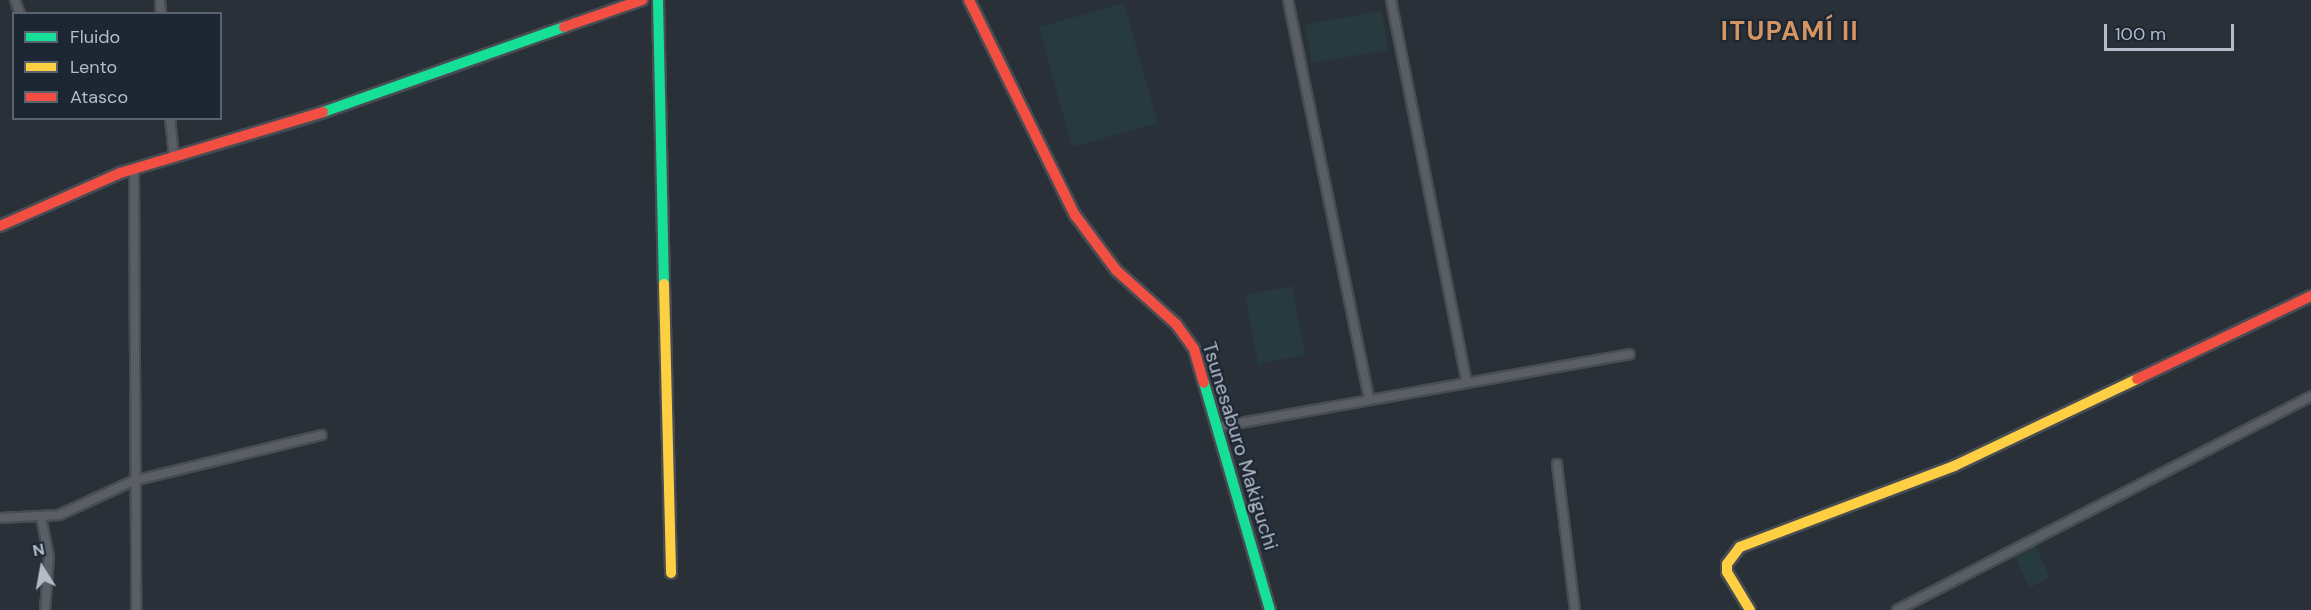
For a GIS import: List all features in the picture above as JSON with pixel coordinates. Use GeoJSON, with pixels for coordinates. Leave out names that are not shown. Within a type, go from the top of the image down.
{"type":"FeatureCollection","features":[{"type":"Feature","properties":{"kind":"street"},"geometry":{"type":"LineString","coordinates":[[0,226],[134,168],[309,117],[642,0]]}},
{"type":"Feature","properties":{"kind":"street"},"geometry":{"type":"LineString","coordinates":[[658,0],[670,573]]}},
{"type":"Feature","properties":{"kind":"street","name":"Tsunesaburo Makiguchi"},"geometry":{"type":"LineString","coordinates":[[969,0],[1075,215],[1116,270],[1189,339],[1270,610]]}},
{"type":"Feature","properties":{"kind":"street"},"geometry":{"type":"LineString","coordinates":[[1288,0],[1369,399]]}},
{"type":"Feature","properties":{"kind":"street"},"geometry":{"type":"LineString","coordinates":[[1391,0],[1467,383]]}},
{"type":"Feature","properties":{"kind":"street"},"geometry":{"type":"LineString","coordinates":[[170,120],[174,156]]}},
{"type":"Feature","properties":{"kind":"street"},"geometry":{"type":"LineString","coordinates":[[134,168],[136,610]]}},
{"type":"Feature","properties":{"kind":"street"},"geometry":{"type":"LineString","coordinates":[[1749,610],[1727,572],[1727,564],[1740,547],[1954,466],[2311,296]]}},
{"type":"Feature","properties":{"kind":"street"},"geometry":{"type":"LineString","coordinates":[[1217,427],[1630,354]]}},
{"type":"Feature","properties":{"kind":"street"},"geometry":{"type":"LineString","coordinates":[[1897,610],[2311,396]]}},
{"type":"Feature","properties":{"kind":"street"},"geometry":{"type":"LineString","coordinates":[[0,518],[41,518],[59,515],[134,481],[321,435]]}},
{"type":"Feature","properties":{"kind":"street"},"geometry":{"type":"LineString","coordinates":[[1557,464],[1575,610]]}},
{"type":"Feature","properties":{"kind":"street"},"geometry":{"type":"LineString","coordinates":[[41,518],[49,557],[45,610]]}},
{"type":"Feature","properties":{"kind":"green space"},"geometry":{"type":"Polygon","coordinates":[[[1124,3],[1158,123],[1072,147],[1039,27],[1124,3]]]}},
{"type":"Feature","properties":{"kind":"green space"},"geometry":{"type":"Polygon","coordinates":[[[1382,11],[1388,50],[1312,63],[1305,24],[1382,11]]]}},
{"type":"Feature","properties":{"kind":"green space"},"geometry":{"type":"Polygon","coordinates":[[[1292,286],[1305,355],[1258,364],[1245,295],[1292,286]]]}},
{"type":"Feature","properties":{"kind":"green space"},"geometry":{"type":"Polygon","coordinates":[[[2035,544],[2050,578],[2029,588],[2014,554],[2035,544]]]}},
{"type":"Feature","properties":{"kind":"water"},"geometry":{"type":"Polygon","coordinates":[[[527,49],[309,125],[154,171],[309,124],[527,49]]]}},
{"type":"Feature","properties":{"kind":"traffic: fast"},"geometry":{"type":"LineString","coordinates":[[658,0],[664,284]]}},
{"type":"Feature","properties":{"kind":"traffic: fast"},"geometry":{"type":"LineString","coordinates":[[323,112],[564,27]]}},
{"type":"Feature","properties":{"kind":"traffic: fast"},"geometry":{"type":"LineString","coordinates":[[1204,383],[1270,610]]}},
{"type":"Feature","properties":{"kind":"traffic: slow"},"geometry":{"type":"LineString","coordinates":[[664,284],[671,573]]}},
{"type":"Feature","properties":{"kind":"traffic: slow"},"geometry":{"type":"LineString","coordinates":[[1750,610],[1727,572],[1727,564],[1740,547],[1954,466],[2137,379]]}},
{"type":"Feature","properties":{"kind":"traffic: jam"},"geometry":{"type":"LineString","coordinates":[[564,27],[642,0]]}},
{"type":"Feature","properties":{"kind":"traffic: jam"},"geometry":{"type":"LineString","coordinates":[[969,0],[1075,215],[1116,270],[1176,324],[1194,349],[1204,383]]}},
{"type":"Feature","properties":{"kind":"traffic: jam"},"geometry":{"type":"LineString","coordinates":[[0,226],[120,173],[323,112]]}},
{"type":"Feature","properties":{"kind":"traffic: jam"},"geometry":{"type":"LineString","coordinates":[[2137,379],[2311,296]]}},
{"type":"Feature","properties":{"kind":"district","name":"ITUPAMÍ II"},"geometry":{"type":"Point","coordinates":[1790,32]}}]}
